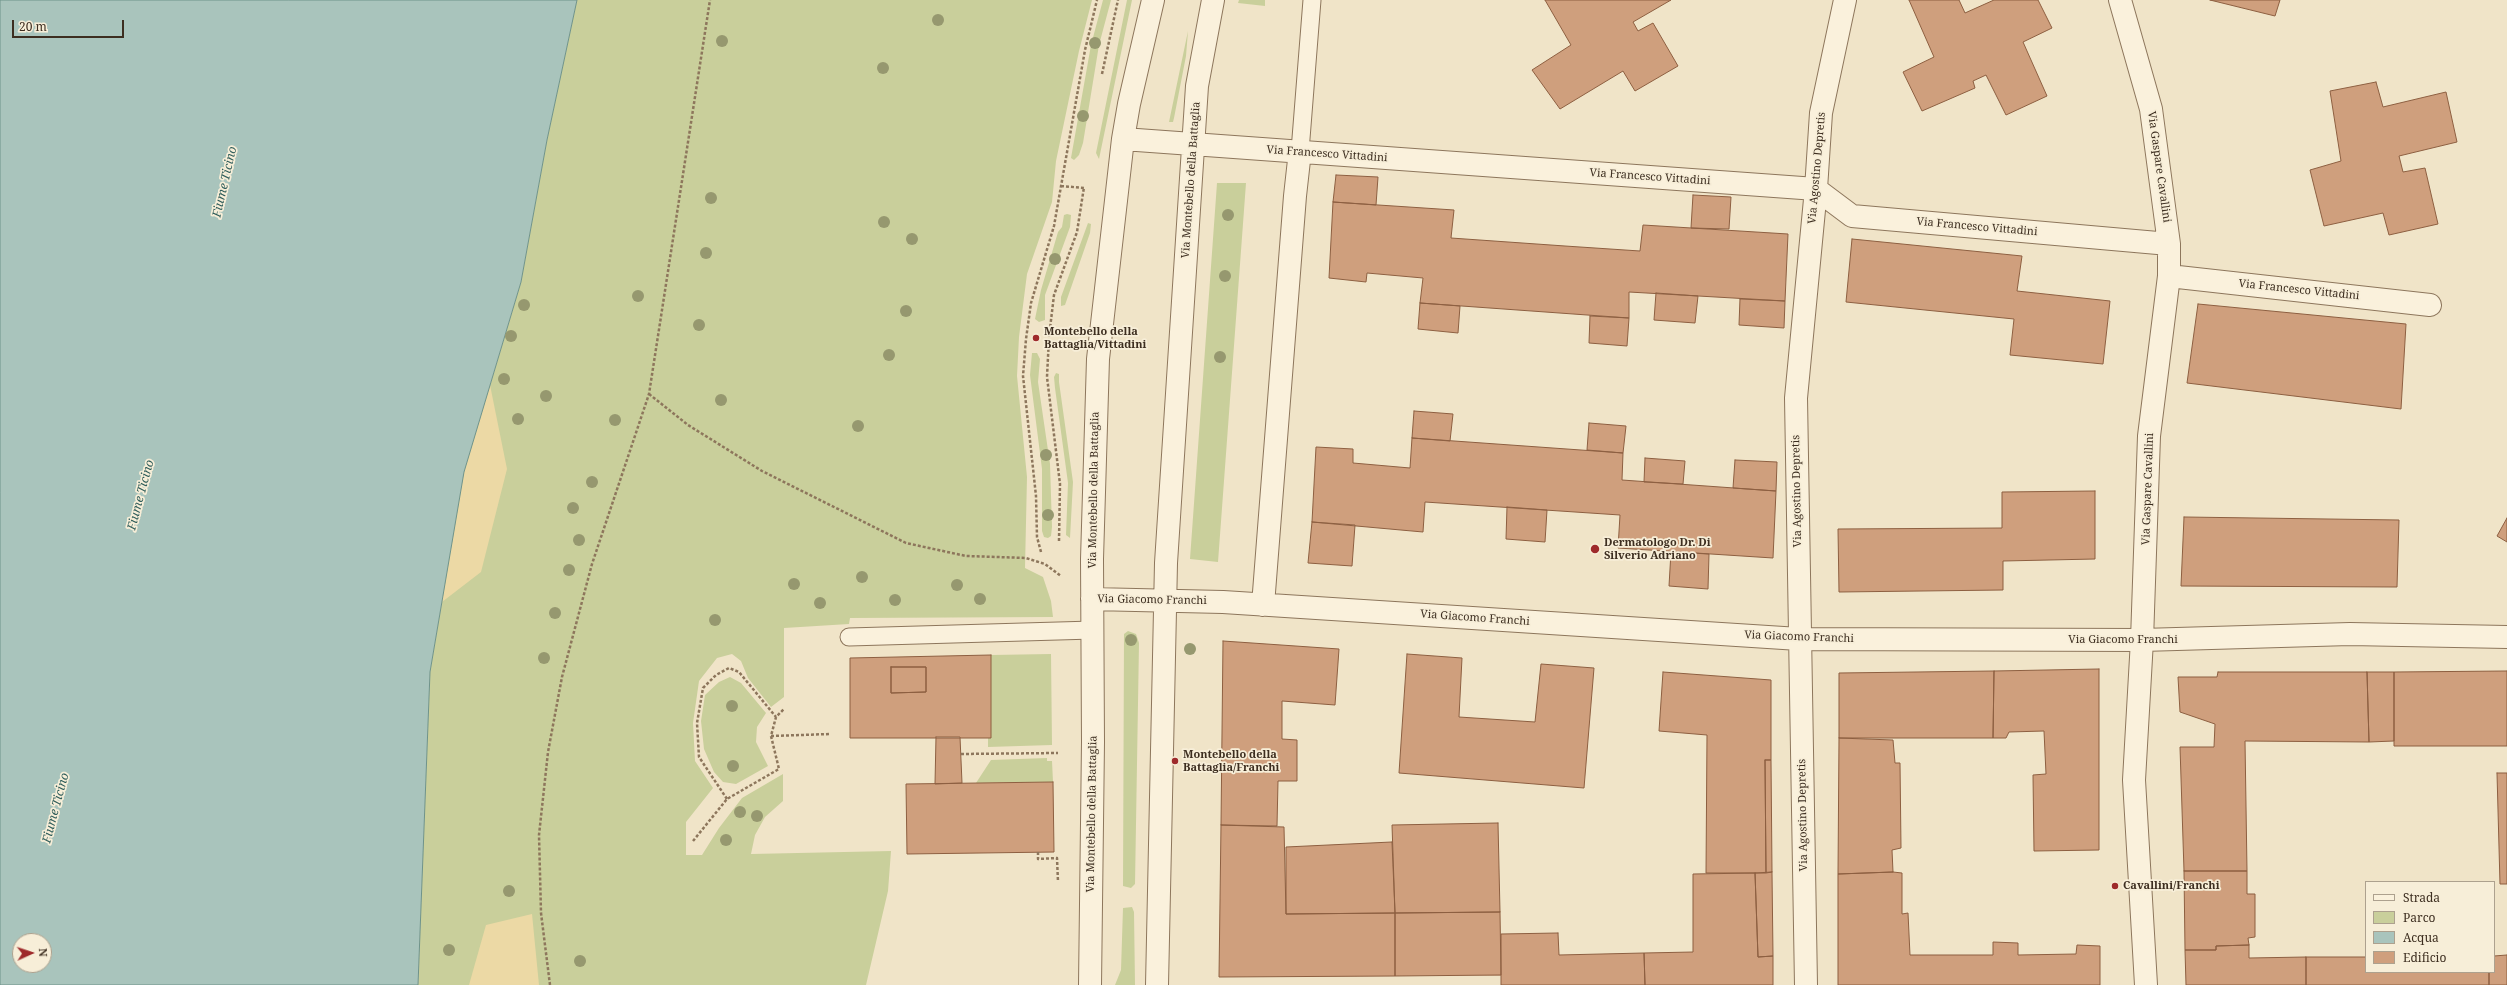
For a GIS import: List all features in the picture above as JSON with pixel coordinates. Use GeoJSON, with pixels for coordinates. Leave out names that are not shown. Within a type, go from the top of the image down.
{"type":"FeatureCollection","features":[{"type":"Feature","properties":{"kind":"street","name":"Via Montebello della Battaglia"},"geometry":{"type":"LineString","coordinates":[[1090,985],[1094,440],[1098,359],[1123,139],[1129,104],[1154,0]]}},
{"type":"Feature","properties":{"kind":"street","name":"Via Montebello della Battaglia"},"geometry":{"type":"LineString","coordinates":[[1157,985],[1166,563],[1197,86],[1213,0]]}},
{"type":"Feature","properties":{"kind":"street","name":"Via Agostino Depretis"},"geometry":{"type":"LineString","coordinates":[[1806,985],[1796,398],[1816,190],[1821,113],[1845,0]]}},
{"type":"Feature","properties":{"kind":"street","name":"Via Gaspare Cavallini"},"geometry":{"type":"LineString","coordinates":[[2120,0],[2151,110],[2169,244],[2169,276],[2149,436],[2142,640],[2134,780],[2146,985]]}},
{"type":"Feature","properties":{"kind":"street","name":"Via Francesco Vittadini"},"geometry":{"type":"LineString","coordinates":[[1123,139],[1816,190],[1852,216],[2169,244]]}},
{"type":"Feature","properties":{"kind":"street"},"geometry":{"type":"LineString","coordinates":[[1263,605],[1294,196],[1300,151]]}},
{"type":"Feature","properties":{"kind":"street","name":"Via Francesco Vittadini"},"geometry":{"type":"LineString","coordinates":[[2169,276],[2430,305]]}},
{"type":"Feature","properties":{"kind":"street","name":"Via Giacomo Franchi"},"geometry":{"type":"LineString","coordinates":[[1092,599],[1166,600],[1263,605],[1799,639],[2142,640],[2350,634],[2507,637]]}},
{"type":"Feature","properties":{"kind":"lane"},"geometry":{"type":"LineString","coordinates":[[1300,151],[1312,0]]}},
{"type":"Feature","properties":{"kind":"lane"},"geometry":{"type":"LineString","coordinates":[[849,637],[1093,630]]}},
{"type":"Feature","properties":{"kind":"path"},"geometry":{"type":"LineString","coordinates":[[550,985],[541,912],[540,835],[548,752],[562,677],[592,564],[649,394],[710,0]]}},
{"type":"Feature","properties":{"kind":"path"},"geometry":{"type":"LineString","coordinates":[[1041,552],[1037,537],[1036,496],[1023,376],[1031,303],[1054,226],[1082,64],[1098,0]]}},
{"type":"Feature","properties":{"kind":"path"},"geometry":{"type":"LineString","coordinates":[[1102,77],[1106,46],[1118,0]]}},
{"type":"Feature","properties":{"kind":"path"},"geometry":{"type":"LineString","coordinates":[[1059,543],[1060,484],[1047,377],[1049,337],[1054,295],[1077,232],[1085,182]]}},
{"type":"Feature","properties":{"kind":"path"},"geometry":{"type":"LineString","coordinates":[[1061,186],[1084,188]]}},
{"type":"Feature","properties":{"kind":"path"},"geometry":{"type":"LineString","coordinates":[[649,394],[688,425],[762,471],[906,543],[966,556],[1026,558],[1045,564],[1092,599]]}},
{"type":"Feature","properties":{"kind":"path"},"geometry":{"type":"LineString","coordinates":[[727,799],[699,757],[696,723],[703,688],[716,675],[729,668],[739,672],[776,717]]}},
{"type":"Feature","properties":{"kind":"path"},"geometry":{"type":"LineString","coordinates":[[693,841],[727,799],[778,769],[771,736],[776,717],[784,709]]}},
{"type":"Feature","properties":{"kind":"path"},"geometry":{"type":"LineString","coordinates":[[771,736],[830,734]]}},
{"type":"Feature","properties":{"kind":"path"},"geometry":{"type":"LineString","coordinates":[[961,754],[1058,753]]}},
{"type":"Feature","properties":{"kind":"path"},"geometry":{"type":"LineString","coordinates":[[1038,852],[1038,859],[1058,858],[1058,890]]}},
{"type":"Feature","properties":{"kind":"green space"},"geometry":{"type":"Polygon","coordinates":[[[577,0],[1092,0],[1079,51],[1056,161],[1052,202],[1027,274],[1019,337],[1017,376],[1027,477],[1025,568],[1043,577],[1051,601],[1053,617],[850,618],[849,624],[784,628],[784,697],[771,707],[748,678],[741,661],[732,654],[717,658],[699,681],[693,723],[695,761],[713,788],[686,822],[686,855],[702,855],[719,828],[742,798],[783,774],[783,801],[765,817],[755,835],[751,854],[891,851],[888,891],[866,985],[418,985],[430,672],[464,472],[521,282],[547,140],[577,0]]]}},
{"type":"Feature","properties":{"kind":"green space"},"geometry":{"type":"Polygon","coordinates":[[[1103,0],[1111,0],[1099,45],[1083,143],[1079,155],[1074,160],[1071,158],[1091,45],[1103,0]]]}},
{"type":"Feature","properties":{"kind":"green space"},"geometry":{"type":"Polygon","coordinates":[[[1127,0],[1132,0],[1099,159],[1096,153],[1127,0]]]}},
{"type":"Feature","properties":{"kind":"green space"},"geometry":{"type":"Polygon","coordinates":[[[1239,0],[1265,0],[1265,6],[1238,3],[1239,0]]]}},
{"type":"Feature","properties":{"kind":"green space"},"geometry":{"type":"Polygon","coordinates":[[[1188,31],[1186,56],[1174,118],[1173,122],[1169,122],[1188,31]]]}},
{"type":"Feature","properties":{"kind":"green space"},"geometry":{"type":"Polygon","coordinates":[[[1217,183],[1246,183],[1218,562],[1190,559],[1217,183]]]}},
{"type":"Feature","properties":{"kind":"green space"},"geometry":{"type":"Polygon","coordinates":[[[1064,215],[1071,215],[1070,227],[1045,295],[1045,320],[1039,322],[1035,319],[1041,290],[1058,232],[1062,227],[1064,215]]]}},
{"type":"Feature","properties":{"kind":"green space"},"geometry":{"type":"Polygon","coordinates":[[[1088,223],[1091,224],[1090,233],[1065,305],[1061,306],[1061,297],[1088,223]]]}},
{"type":"Feature","properties":{"kind":"green space"},"geometry":{"type":"Polygon","coordinates":[[[1032,353],[1037,353],[1040,359],[1038,382],[1050,464],[1052,527],[1051,536],[1048,538],[1044,537],[1042,531],[1042,469],[1030,375],[1032,353]]]}},
{"type":"Feature","properties":{"kind":"green space"},"geometry":{"type":"Polygon","coordinates":[[[1056,373],[1059,374],[1073,482],[1070,538],[1066,535],[1068,483],[1055,388],[1054,377],[1056,373]]]}},
{"type":"Feature","properties":{"kind":"green space"},"geometry":{"type":"Polygon","coordinates":[[[1128,631],[1136,634],[1139,643],[1135,884],[1131,888],[1123,886],[1124,634],[1128,631]]]}},
{"type":"Feature","properties":{"kind":"green space"},"geometry":{"type":"Polygon","coordinates":[[[1051,654],[1052,745],[988,747],[988,737],[991,737],[991,655],[1051,654]]]}},
{"type":"Feature","properties":{"kind":"green space"},"geometry":{"type":"Polygon","coordinates":[[[730,677],[741,683],[766,713],[757,727],[756,742],[768,766],[736,784],[723,782],[714,772],[704,749],[701,721],[705,695],[719,682],[730,677]]]}},
{"type":"Feature","properties":{"kind":"green space"},"geometry":{"type":"Polygon","coordinates":[[[1047,758],[1047,761],[1052,761],[1053,782],[976,783],[991,760],[1047,758]]]}},
{"type":"Feature","properties":{"kind":"green space"},"geometry":{"type":"Polygon","coordinates":[[[1132,907],[1134,912],[1135,985],[1115,985],[1121,970],[1123,908],[1132,907]]]}},
{"type":"Feature","properties":{"kind":"sand"},"geometry":{"type":"Polygon","coordinates":[[[490,385],[507,469],[481,572],[442,602],[464,472],[490,385]]]}},
{"type":"Feature","properties":{"kind":"sand"},"geometry":{"type":"Polygon","coordinates":[[[532,914],[539,985],[469,985],[486,925],[532,914]]]}},
{"type":"Feature","properties":{"kind":"water","name":"Fiume Ticino"},"geometry":{"type":"Polygon","coordinates":[[[0,0],[577,0],[547,140],[521,282],[464,472],[430,672],[418,985],[0,985],[0,0]]]}},
{"type":"Feature","properties":{"kind":"building"},"geometry":{"type":"Polygon","coordinates":[[[1545,0],[1671,0],[1633,22],[1638,31],[1653,23],[1678,66],[1635,91],[1623,71],[1560,109],[1532,70],[1571,45],[1545,0]]]}},
{"type":"Feature","properties":{"kind":"building"},"geometry":{"type":"Polygon","coordinates":[[[1909,0],[1959,0],[1965,13],[1994,0],[2038,0],[2052,28],[2023,42],[2047,96],[2006,115],[1986,75],[1973,81],[1975,88],[1922,111],[1903,72],[1934,57],[1909,0]]]}},
{"type":"Feature","properties":{"kind":"building"},"geometry":{"type":"Polygon","coordinates":[[[2210,0],[2280,0],[2275,16],[2210,0]]]}},
{"type":"Feature","properties":{"kind":"building"},"geometry":{"type":"Polygon","coordinates":[[[2376,82],[2383,107],[2446,92],[2457,142],[2399,156],[2403,172],[2425,168],[2438,224],[2389,235],[2383,213],[2324,226],[2310,170],[2341,161],[2330,91],[2376,82]]]}},
{"type":"Feature","properties":{"kind":"building"},"geometry":{"type":"Polygon","coordinates":[[[1336,175],[1378,177],[1376,205],[1333,202],[1336,175]]]}},
{"type":"Feature","properties":{"kind":"building"},"geometry":{"type":"Polygon","coordinates":[[[1693,195],[1731,197],[1729,229],[1691,228],[1693,195]]]}},
{"type":"Feature","properties":{"kind":"building"},"geometry":{"type":"Polygon","coordinates":[[[1333,202],[1454,210],[1451,238],[1640,251],[1643,225],[1788,234],[1785,301],[1629,292],[1629,318],[1420,303],[1423,278],[1367,273],[1366,282],[1329,278],[1333,202]]]}},
{"type":"Feature","properties":{"kind":"building"},"geometry":{"type":"Polygon","coordinates":[[[1852,239],[2022,256],[2017,291],[2110,301],[2103,364],[2010,355],[2014,319],[1846,302],[1852,239]]]}},
{"type":"Feature","properties":{"kind":"building"},"geometry":{"type":"Polygon","coordinates":[[[1656,293],[1698,296],[1695,323],[1654,320],[1656,293]]]}},
{"type":"Feature","properties":{"kind":"building"},"geometry":{"type":"Polygon","coordinates":[[[1740,299],[1785,301],[1784,328],[1739,325],[1740,299]]]}},
{"type":"Feature","properties":{"kind":"building"},"geometry":{"type":"Polygon","coordinates":[[[1420,303],[1460,306],[1458,333],[1418,329],[1420,303]]]}},
{"type":"Feature","properties":{"kind":"building"},"geometry":{"type":"Polygon","coordinates":[[[2198,304],[2406,324],[2401,409],[2187,383],[2198,304]]]}},
{"type":"Feature","properties":{"kind":"building"},"geometry":{"type":"Polygon","coordinates":[[[1590,316],[1629,318],[1627,346],[1589,343],[1590,316]]]}},
{"type":"Feature","properties":{"kind":"building"},"geometry":{"type":"Polygon","coordinates":[[[1414,411],[1453,414],[1450,441],[1412,438],[1414,411]]]}},
{"type":"Feature","properties":{"kind":"building"},"geometry":{"type":"Polygon","coordinates":[[[1589,423],[1626,426],[1623,453],[1587,450],[1589,423]]]}},
{"type":"Feature","properties":{"kind":"building"},"geometry":{"type":"Polygon","coordinates":[[[1412,438],[1623,453],[1622,480],[1776,491],[1773,558],[1618,548],[1620,515],[1425,502],[1423,532],[1312,522],[1316,447],[1353,449],[1353,463],[1410,468],[1412,438]]]}},
{"type":"Feature","properties":{"kind":"building"},"geometry":{"type":"Polygon","coordinates":[[[1645,458],[1685,461],[1683,484],[1644,482],[1645,458]]]}},
{"type":"Feature","properties":{"kind":"building"},"geometry":{"type":"Polygon","coordinates":[[[1735,460],[1777,462],[1776,491],[1733,488],[1735,460]]]}},
{"type":"Feature","properties":{"kind":"building"},"geometry":{"type":"Polygon","coordinates":[[[2095,491],[2095,559],[2003,561],[2003,590],[1839,592],[1838,529],[2002,528],[2002,492],[2095,491]]]}},
{"type":"Feature","properties":{"kind":"building"},"geometry":{"type":"Polygon","coordinates":[[[1507,507],[1547,510],[1545,542],[1506,539],[1507,507]]]}},
{"type":"Feature","properties":{"kind":"building"},"geometry":{"type":"Polygon","coordinates":[[[2184,517],[2399,520],[2397,587],[2181,586],[2184,517]]]}},
{"type":"Feature","properties":{"kind":"building"},"geometry":{"type":"Polygon","coordinates":[[[2507,518],[2507,542],[2497,536],[2507,518]]]}},
{"type":"Feature","properties":{"kind":"building"},"geometry":{"type":"Polygon","coordinates":[[[1312,522],[1355,525],[1352,566],[1308,563],[1312,522]]]}},
{"type":"Feature","properties":{"kind":"building"},"geometry":{"type":"Polygon","coordinates":[[[1671,552],[1709,554],[1708,589],[1669,586],[1671,552]]]}},
{"type":"Feature","properties":{"kind":"building"},"geometry":{"type":"Polygon","coordinates":[[[1223,641],[1339,649],[1335,705],[1282,701],[1282,739],[1297,740],[1297,781],[1278,781],[1277,826],[1221,825],[1223,641]]]}},
{"type":"Feature","properties":{"kind":"building"},"geometry":{"type":"Polygon","coordinates":[[[1407,654],[1462,658],[1459,717],[1535,722],[1541,664],[1594,668],[1584,788],[1399,773],[1407,654]]]}},
{"type":"Feature","properties":{"kind":"building"},"geometry":{"type":"Polygon","coordinates":[[[991,655],[991,738],[850,738],[850,658],[991,655]],[[891,667],[891,693],[926,692],[926,667],[891,667]]]}},
{"type":"Feature","properties":{"kind":"building"},"geometry":{"type":"Polygon","coordinates":[[[891,667],[926,667],[926,692],[891,693],[891,667]]]}},
{"type":"Feature","properties":{"kind":"building"},"geometry":{"type":"Polygon","coordinates":[[[2099,669],[2099,850],[2034,851],[2033,775],[2046,774],[2044,731],[2009,732],[2006,738],[1993,738],[1994,671],[2099,669]]]}},
{"type":"Feature","properties":{"kind":"building"},"geometry":{"type":"Polygon","coordinates":[[[1994,671],[1993,738],[1839,738],[1839,673],[1994,671]]]}},
{"type":"Feature","properties":{"kind":"building"},"geometry":{"type":"Polygon","coordinates":[[[2507,671],[2507,746],[2394,746],[2394,672],[2507,671]]]}},
{"type":"Feature","properties":{"kind":"building"},"geometry":{"type":"Polygon","coordinates":[[[1663,672],[1771,680],[1771,760],[1765,760],[1766,873],[1706,873],[1707,735],[1659,731],[1663,672]]]}},
{"type":"Feature","properties":{"kind":"building"},"geometry":{"type":"Polygon","coordinates":[[[2218,672],[2367,672],[2369,742],[2245,741],[2247,871],[2184,871],[2180,747],[2214,747],[2215,724],[2180,712],[2178,677],[2217,677],[2218,672]]]}},
{"type":"Feature","properties":{"kind":"building"},"geometry":{"type":"Polygon","coordinates":[[[2367,672],[2394,672],[2394,741],[2369,742],[2367,672]]]}},
{"type":"Feature","properties":{"kind":"building"},"geometry":{"type":"Polygon","coordinates":[[[936,737],[960,737],[962,783],[935,784],[936,737]]]}},
{"type":"Feature","properties":{"kind":"building"},"geometry":{"type":"Polygon","coordinates":[[[1839,738],[1893,740],[1895,763],[1900,763],[1901,848],[1892,850],[1893,872],[1838,874],[1839,738]]]}},
{"type":"Feature","properties":{"kind":"building"},"geometry":{"type":"Polygon","coordinates":[[[1765,760],[1771,760],[1772,872],[1766,873],[1765,760]]]}},
{"type":"Feature","properties":{"kind":"building"},"geometry":{"type":"Polygon","coordinates":[[[2497,773],[2507,773],[2507,884],[2500,884],[2497,773]]]}},
{"type":"Feature","properties":{"kind":"building"},"geometry":{"type":"Polygon","coordinates":[[[1053,782],[1054,852],[907,854],[906,784],[1053,782]]]}},
{"type":"Feature","properties":{"kind":"building"},"geometry":{"type":"Polygon","coordinates":[[[1498,823],[1500,912],[1395,913],[1392,825],[1498,823]]]}},
{"type":"Feature","properties":{"kind":"building"},"geometry":{"type":"Polygon","coordinates":[[[1221,825],[1284,827],[1286,914],[1395,913],[1395,976],[1219,977],[1221,825]]]}},
{"type":"Feature","properties":{"kind":"building"},"geometry":{"type":"Polygon","coordinates":[[[1392,842],[1395,913],[1286,914],[1286,847],[1392,842]]]}},
{"type":"Feature","properties":{"kind":"building"},"geometry":{"type":"Polygon","coordinates":[[[2184,871],[2247,871],[2247,894],[2255,894],[2255,937],[2248,938],[2249,945],[2216,946],[2216,950],[2185,950],[2184,871]]]}},
{"type":"Feature","properties":{"kind":"building"},"geometry":{"type":"Polygon","coordinates":[[[1772,872],[1773,956],[1758,957],[1755,873],[1772,872]]]}},
{"type":"Feature","properties":{"kind":"building"},"geometry":{"type":"Polygon","coordinates":[[[1755,873],[1758,957],[1773,956],[1773,985],[1645,985],[1644,953],[1693,952],[1693,874],[1755,873]]]}},
{"type":"Feature","properties":{"kind":"building"},"geometry":{"type":"Polygon","coordinates":[[[1902,873],[1902,914],[1908,913],[1910,955],[1993,955],[1993,942],[2018,943],[2018,955],[2076,954],[2077,945],[2100,946],[2100,985],[1838,985],[1838,874],[1902,873]]]}},
{"type":"Feature","properties":{"kind":"building"},"geometry":{"type":"Polygon","coordinates":[[[1500,912],[1501,975],[1395,976],[1395,913],[1500,912]]]}},
{"type":"Feature","properties":{"kind":"building"},"geometry":{"type":"Polygon","coordinates":[[[1558,933],[1559,955],[1644,953],[1645,985],[1501,985],[1501,934],[1558,933]]]}},
{"type":"Feature","properties":{"kind":"building"},"geometry":{"type":"Polygon","coordinates":[[[2249,945],[2249,958],[2306,957],[2306,985],[2186,985],[2185,950],[2216,950],[2216,946],[2249,945]]]}},
{"type":"Feature","properties":{"kind":"building"},"geometry":{"type":"Polygon","coordinates":[[[2507,955],[2507,985],[2489,985],[2489,973],[2495,973],[2495,956],[2507,955]]]}},
{"type":"Feature","properties":{"kind":"building"},"geometry":{"type":"Polygon","coordinates":[[[2306,957],[2365,957],[2365,973],[2489,973],[2489,985],[2306,985],[2306,957]]]}},
{"type":"Feature","properties":{"kind":"place","name":"Montebello della Battaglia/Vittadini"},"geometry":{"type":"Point","coordinates":[1036,338]}},
{"type":"Feature","properties":{"kind":"place","name":"Dermatologo Dr. Di Silverio Adriano"},"geometry":{"type":"Point","coordinates":[1595,549]}},
{"type":"Feature","properties":{"kind":"place","name":"Montebello della Battaglia/Franchi"},"geometry":{"type":"Point","coordinates":[1175,761]}},
{"type":"Feature","properties":{"kind":"place","name":"Cavallini/Franchi"},"geometry":{"type":"Point","coordinates":[2115,886]}}]}
